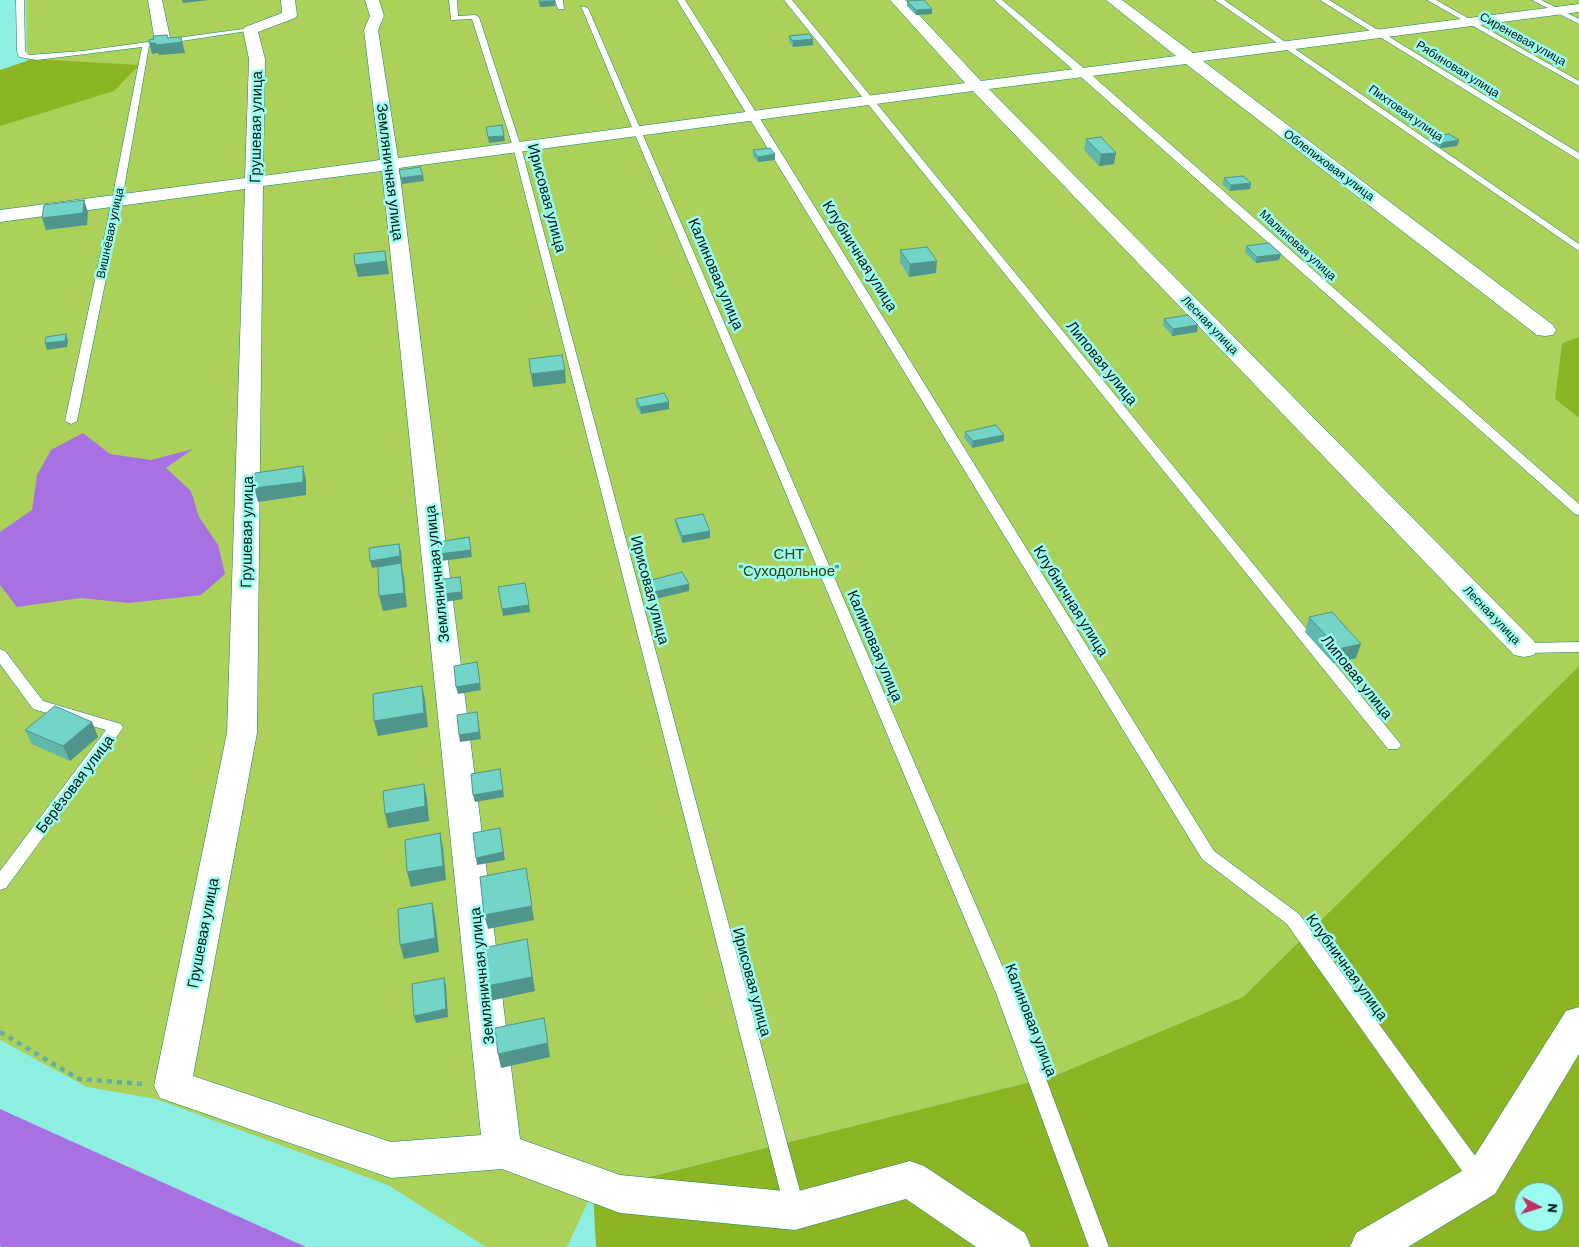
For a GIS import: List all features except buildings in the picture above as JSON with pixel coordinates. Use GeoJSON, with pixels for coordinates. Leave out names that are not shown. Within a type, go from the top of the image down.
{"type":"FeatureCollection","features":[{"type":"Feature","properties":{"kind":"street"},"geometry":{"type":"LineString","coordinates":[[154,0],[162,42]]}},
{"type":"Feature","properties":{"kind":"street"},"geometry":{"type":"LineString","coordinates":[[250,30],[290,15],[288,0]]}},
{"type":"Feature","properties":{"kind":"street","name":"Земляничная улица"},"geometry":{"type":"LineString","coordinates":[[372,0],[377,16],[371,30],[390,165],[502,1151]]}},
{"type":"Feature","properties":{"kind":"street","name":"Лесная улица"},"geometry":{"type":"LineString","coordinates":[[897,0],[977,86],[1524,648]]}},
{"type":"Feature","properties":{"kind":"street","name":"Облепиховая улица"},"geometry":{"type":"LineString","coordinates":[[1112,0],[1545,330]]}},
{"type":"Feature","properties":{"kind":"street"},"geometry":{"type":"LineString","coordinates":[[0,216],[1579,8]]}},
{"type":"Feature","properties":{"kind":"street","name":"Грушевая улица"},"geometry":{"type":"LineString","coordinates":[[172,1086],[242,733],[258,59],[250,30]]}},
{"type":"Feature","properties":{"kind":"street"},"geometry":{"type":"LineString","coordinates":[[1370,1247],[1481,1181],[1579,1022]]}},
{"type":"Feature","properties":{"kind":"street"},"geometry":{"type":"LineString","coordinates":[[172,1086],[391,1160],[502,1151],[620,1194],[795,1211],[910,1178],[1011,1247]]}},
{"type":"Feature","properties":{"kind":"lane"},"geometry":{"type":"LineString","coordinates":[[20,0],[18,25],[22,55],[37,58],[250,30]]}},
{"type":"Feature","properties":{"kind":"lane","name":"Ирисовая улица"},"geometry":{"type":"LineString","coordinates":[[453,0],[454,18],[475,17],[517,148],[795,1211]]}},
{"type":"Feature","properties":{"kind":"lane","name":"Клубничная улица"},"geometry":{"type":"LineString","coordinates":[[680,0],[755,117],[1208,855],[1293,919],[1481,1181]]}},
{"type":"Feature","properties":{"kind":"lane","name":"Липовая улица"},"geometry":{"type":"LineString","coordinates":[[788,0],[1393,744]]}},
{"type":"Feature","properties":{"kind":"lane","name":"Малиновая улица"},"geometry":{"type":"LineString","coordinates":[[998,0],[1083,72],[1579,511]]}},
{"type":"Feature","properties":{"kind":"lane","name":"Пихтовая улица"},"geometry":{"type":"LineString","coordinates":[[1219,0],[1579,248]]}},
{"type":"Feature","properties":{"kind":"lane","name":"Рябиновая улица"},"geometry":{"type":"LineString","coordinates":[[1324,0],[1579,157]]}},
{"type":"Feature","properties":{"kind":"lane","name":"Сиреневая улица"},"geometry":{"type":"LineString","coordinates":[[1431,0],[1579,84]]}},
{"type":"Feature","properties":{"kind":"lane"},"geometry":{"type":"LineString","coordinates":[[1536,0],[1579,22]]}},
{"type":"Feature","properties":{"kind":"lane","name":"Калиновая улица"},"geometry":{"type":"LineString","coordinates":[[584,8],[1005,993],[1099,1247]]}},
{"type":"Feature","properties":{"kind":"lane","name":"Вишнёвая улица"},"geometry":{"type":"LineString","coordinates":[[71,421],[117,200],[146,44]]}},
{"type":"Feature","properties":{"kind":"lane"},"geometry":{"type":"LineString","coordinates":[[1524,648],[1579,647]]}},
{"type":"Feature","properties":{"kind":"lane","name":"Берёзовая улица"},"geometry":{"type":"LineString","coordinates":[[0,654],[38,705],[116,728],[0,883]]}},
{"type":"Feature","properties":{"kind":"path"},"geometry":{"type":"LineString","coordinates":[[0,1032],[79,1079],[172,1086]]}},
{"type":"Feature","properties":{"kind":"green space","name":"СНТ \"Суходольное\""},"geometry":{"type":"Polygon","coordinates":[[[26,0],[1579,0],[1579,337],[1562,343],[1555,399],[1579,418],[1579,666],[1243,997],[1054,1076],[593,1191],[567,1247],[486,1247],[388,1185],[156,1099],[87,1087],[0,1040],[0,74],[27,64],[26,0]]]}},
{"type":"Feature","properties":{"kind":"green space"},"geometry":{"type":"Polygon","coordinates":[[[33,59],[139,65],[114,91],[0,126],[0,70],[33,59]]]}},
{"type":"Feature","properties":{"kind":"green space"},"geometry":{"type":"Polygon","coordinates":[[[1579,337],[1579,418],[1555,399],[1562,343],[1579,337]]]}},
{"type":"Feature","properties":{"kind":"green space"},"geometry":{"type":"Polygon","coordinates":[[[1579,666],[1579,1247],[596,1247],[593,1191],[1054,1076],[1243,997],[1579,666]]]}},
{"type":"Feature","properties":{"kind":"shaded area"},"geometry":{"type":"Polygon","coordinates":[[[83,433],[110,454],[151,460],[193,449],[166,468],[191,491],[199,517],[218,545],[225,574],[201,595],[129,603],[81,598],[17,607],[0,585],[0,532],[32,510],[37,475],[51,450],[83,433]]]}},
{"type":"Feature","properties":{"kind":"shaded area"},"geometry":{"type":"Polygon","coordinates":[[[0,1109],[306,1247],[2,1247],[0,1246],[0,1109]]]}}]}
